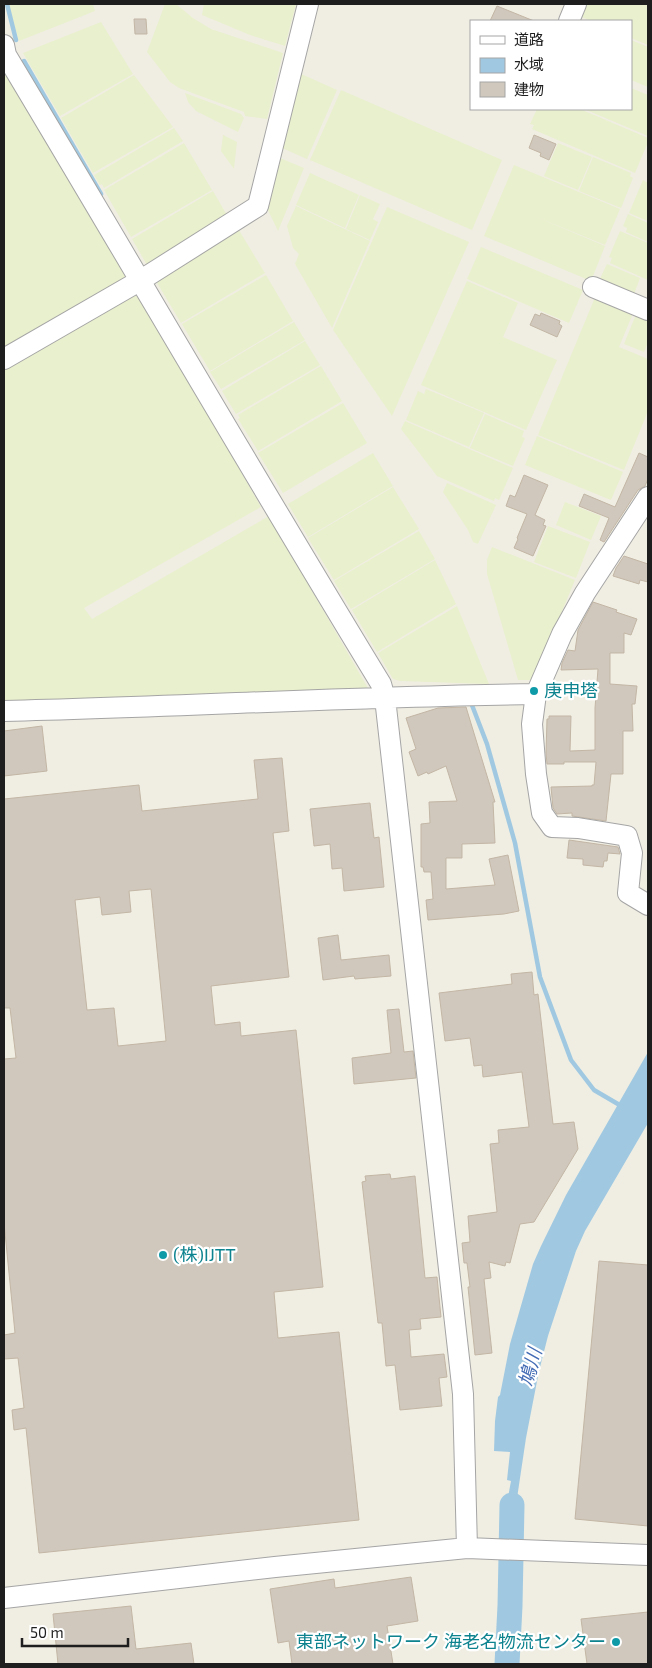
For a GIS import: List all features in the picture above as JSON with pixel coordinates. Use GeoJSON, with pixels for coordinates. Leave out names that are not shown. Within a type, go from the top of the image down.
{"type":"FeatureCollection","features":[{"type":"Feature","properties":{"kind":"street"},"geometry":{"type":"LineString","coordinates":[[4,359],[141,280],[258,206],[308,4]]}},
{"type":"Feature","properties":{"kind":"street"},"geometry":{"type":"LineString","coordinates":[[569,20],[576,4]]}},
{"type":"Feature","properties":{"kind":"street"},"geometry":{"type":"LineString","coordinates":[[4,45],[6,55],[141,280],[274,509],[381,684],[385,698],[463,1394],[467,1548]]}},
{"type":"Feature","properties":{"kind":"street"},"geometry":{"type":"LineString","coordinates":[[593,287],[648,310]]}},
{"type":"Feature","properties":{"kind":"street"},"geometry":{"type":"LineString","coordinates":[[648,497],[585,593],[562,634],[536,694],[532,724],[536,774],[542,812],[552,827],[578,828],[627,836],[632,853],[628,894],[648,905]]}},
{"type":"Feature","properties":{"kind":"street"},"geometry":{"type":"LineString","coordinates":[[4,711],[536,694]]}},
{"type":"Feature","properties":{"kind":"street"},"geometry":{"type":"LineString","coordinates":[[4,1598],[467,1548],[648,1555]]}},
{"type":"Feature","properties":{"kind":"green space"},"geometry":{"type":"Polygon","coordinates":[[[8,4],[93,4],[95,11],[19,41],[8,4]]]}},
{"type":"Feature","properties":{"kind":"green space"},"geometry":{"type":"Polygon","coordinates":[[[165,4],[176,4],[193,18],[211,29],[283,53],[267,119],[245,116],[244,112],[179,88],[170,82],[147,52],[165,4]]]}},
{"type":"Feature","properties":{"kind":"green space"},"geometry":{"type":"Polygon","coordinates":[[[204,4],[296,4],[285,46],[250,35],[202,15],[204,4]]]}},
{"type":"Feature","properties":{"kind":"green space"},"geometry":{"type":"Polygon","coordinates":[[[581,4],[648,4],[648,45],[632,38],[632,20],[589,20],[577,15],[581,4]]]}},
{"type":"Feature","properties":{"kind":"green space"},"geometry":{"type":"Polygon","coordinates":[[[101,22],[133,74],[60,116],[23,53],[101,22]]]}},
{"type":"Feature","properties":{"kind":"green space"},"geometry":{"type":"Polygon","coordinates":[[[632,40],[648,47],[648,87],[632,80],[632,40]]]}},
{"type":"Feature","properties":{"kind":"green space"},"geometry":{"type":"Polygon","coordinates":[[[4,64],[130,276],[4,348],[4,64]]]}},
{"type":"Feature","properties":{"kind":"green space"},"geometry":{"type":"Polygon","coordinates":[[[299,73],[337,90],[307,159],[280,147],[299,73]]]}},
{"type":"Feature","properties":{"kind":"green space"},"geometry":{"type":"Polygon","coordinates":[[[134,75],[173,127],[93,173],[61,118],[134,75]]]}},
{"type":"Feature","properties":{"kind":"green space"},"geometry":{"type":"Polygon","coordinates":[[[632,88],[648,95],[648,136],[586,110],[632,110],[632,88]]]}},
{"type":"Feature","properties":{"kind":"green space"},"geometry":{"type":"Polygon","coordinates":[[[341,90],[502,160],[472,230],[310,160],[341,90]]]}},
{"type":"Feature","properties":{"kind":"green space"},"geometry":{"type":"Polygon","coordinates":[[[185,93],[241,114],[244,118],[238,132],[196,111],[188,102],[185,93]]]}},
{"type":"Feature","properties":{"kind":"green space"},"geometry":{"type":"Polygon","coordinates":[[[537,110],[582,110],[648,138],[648,142],[635,173],[532,129],[534,125],[530,124],[537,110]]]}},
{"type":"Feature","properties":{"kind":"green space"},"geometry":{"type":"Polygon","coordinates":[[[174,128],[183,141],[104,188],[102,184],[100,185],[94,175],[174,128]]]}},
{"type":"Feature","properties":{"kind":"green space"},"geometry":{"type":"Polygon","coordinates":[[[223,135],[237,142],[234,169],[221,151],[223,135]]]}},
{"type":"Feature","properties":{"kind":"green space"},"geometry":{"type":"Polygon","coordinates":[[[184,143],[212,190],[131,237],[104,190],[184,143]]]}},
{"type":"Feature","properties":{"kind":"green space"},"geometry":{"type":"Polygon","coordinates":[[[558,143],[592,157],[578,190],[544,176],[558,143]]]}},
{"type":"Feature","properties":{"kind":"green space"},"geometry":{"type":"Polygon","coordinates":[[[593,157],[631,173],[630,176],[633,178],[621,208],[579,191],[593,157]]]}},
{"type":"Feature","properties":{"kind":"green space"},"geometry":{"type":"Polygon","coordinates":[[[280,158],[304,168],[278,231],[266,206],[280,158]]]}},
{"type":"Feature","properties":{"kind":"green space"},"geometry":{"type":"Polygon","coordinates":[[[514,165],[620,209],[605,245],[527,213],[605,246],[591,281],[484,236],[514,165]]]}},
{"type":"Feature","properties":{"kind":"green space"},"geometry":{"type":"Polygon","coordinates":[[[310,173],[359,195],[345,228],[296,205],[310,173]]]}},
{"type":"Feature","properties":{"kind":"green space"},"geometry":{"type":"Polygon","coordinates":[[[643,180],[648,183],[648,221],[629,213],[643,180]]]}},
{"type":"Feature","properties":{"kind":"green space"},"geometry":{"type":"Polygon","coordinates":[[[213,191],[228,217],[147,265],[132,239],[213,191]]]}},
{"type":"Feature","properties":{"kind":"green space"},"geometry":{"type":"Polygon","coordinates":[[[360,195],[380,204],[373,219],[378,222],[370,240],[346,229],[360,195]]]}},
{"type":"Feature","properties":{"kind":"green space"},"geometry":{"type":"Polygon","coordinates":[[[296,206],[370,241],[332,328],[295,264],[299,254],[293,248],[287,226],[296,206]]]}},
{"type":"Feature","properties":{"kind":"green space"},"geometry":{"type":"Polygon","coordinates":[[[387,207],[469,242],[392,416],[333,330],[387,207]]]}},
{"type":"Feature","properties":{"kind":"green space"},"geometry":{"type":"Polygon","coordinates":[[[628,214],[648,223],[648,242],[626,232],[627,228],[623,226],[628,214]]]}},
{"type":"Feature","properties":{"kind":"green space"},"geometry":{"type":"Polygon","coordinates":[[[237,227],[265,273],[181,323],[153,276],[237,227]]]}},
{"type":"Feature","properties":{"kind":"green space"},"geometry":{"type":"Polygon","coordinates":[[[620,231],[648,243],[648,280],[610,263],[612,258],[609,257],[620,231]]]}},
{"type":"Feature","properties":{"kind":"green space"},"geometry":{"type":"Polygon","coordinates":[[[481,247],[583,290],[569,323],[467,279],[481,247]]]}},
{"type":"Feature","properties":{"kind":"green space"},"geometry":{"type":"Polygon","coordinates":[[[607,264],[640,278],[633,297],[598,283],[607,264]]]}},
{"type":"Feature","properties":{"kind":"green space"},"geometry":{"type":"Polygon","coordinates":[[[266,275],[293,321],[210,371],[182,324],[266,275]]]}},
{"type":"Feature","properties":{"kind":"green space"},"geometry":{"type":"Polygon","coordinates":[[[467,281],[518,303],[503,337],[557,360],[526,430],[421,385],[467,281]]]}},
{"type":"Feature","properties":{"kind":"green space"},"geometry":{"type":"Polygon","coordinates":[[[137,289],[261,507],[84,608],[92,619],[269,516],[369,690],[4,711],[4,365],[137,289]]]}},
{"type":"Feature","properties":{"kind":"green space"},"geometry":{"type":"Polygon","coordinates":[[[596,295],[634,311],[619,347],[648,359],[648,411],[624,470],[538,435],[596,295]]]}},
{"type":"Feature","properties":{"kind":"green space"},"geometry":{"type":"Polygon","coordinates":[[[637,312],[648,317],[648,342],[644,352],[624,344],[637,312]]]}},
{"type":"Feature","properties":{"kind":"green space"},"geometry":{"type":"Polygon","coordinates":[[[294,322],[305,340],[221,389],[210,372],[294,322]]]}},
{"type":"Feature","properties":{"kind":"green space"},"geometry":{"type":"Polygon","coordinates":[[[305,341],[320,365],[236,414],[222,391],[305,341]]]}},
{"type":"Feature","properties":{"kind":"green space"},"geometry":{"type":"Polygon","coordinates":[[[321,366],[342,401],[258,451],[238,419],[240,418],[238,415],[321,366]]]}},
{"type":"Feature","properties":{"kind":"green space"},"geometry":{"type":"Polygon","coordinates":[[[426,389],[484,413],[469,447],[406,420],[418,391],[424,394],[426,389]]]}},
{"type":"Feature","properties":{"kind":"green space"},"geometry":{"type":"Polygon","coordinates":[[[343,403],[367,443],[283,493],[258,453],[343,403]]]}},
{"type":"Feature","properties":{"kind":"green space"},"geometry":{"type":"Polygon","coordinates":[[[485,414],[524,431],[522,437],[525,438],[513,466],[470,448],[485,414]]]}},
{"type":"Feature","properties":{"kind":"green space"},"geometry":{"type":"Polygon","coordinates":[[[405,421],[513,468],[499,500],[495,498],[494,501],[437,476],[401,429],[405,421]]]}},
{"type":"Feature","properties":{"kind":"green space"},"geometry":{"type":"Polygon","coordinates":[[[537,436],[623,472],[611,500],[525,465],[537,436]]]}},
{"type":"Feature","properties":{"kind":"green space"},"geometry":{"type":"Polygon","coordinates":[[[373,453],[393,486],[308,537],[288,504],[373,453]]]}},
{"type":"Feature","properties":{"kind":"green space"},"geometry":{"type":"Polygon","coordinates":[[[447,483],[496,505],[478,544],[473,542],[468,530],[443,492],[447,483]]]}},
{"type":"Feature","properties":{"kind":"green space"},"geometry":{"type":"Polygon","coordinates":[[[393,487],[419,529],[334,580],[308,538],[393,487]]]}},
{"type":"Feature","properties":{"kind":"green space"},"geometry":{"type":"Polygon","coordinates":[[[565,502],[601,516],[591,540],[556,525],[565,502]]]}},
{"type":"Feature","properties":{"kind":"green space"},"geometry":{"type":"Polygon","coordinates":[[[548,526],[590,542],[576,578],[534,562],[548,526]]]}},
{"type":"Feature","properties":{"kind":"green space"},"geometry":{"type":"Polygon","coordinates":[[[419,531],[435,559],[351,609],[334,581],[419,531]]]}},
{"type":"Feature","properties":{"kind":"green space"},"geometry":{"type":"Polygon","coordinates":[[[492,547],[575,580],[536,674],[530,680],[518,680],[487,574],[487,560],[492,547]]]}},
{"type":"Feature","properties":{"kind":"green space"},"geometry":{"type":"Polygon","coordinates":[[[435,560],[456,604],[377,652],[352,610],[435,560]]]}},
{"type":"Feature","properties":{"kind":"green space"},"geometry":{"type":"Polygon","coordinates":[[[457,606],[489,684],[400,681],[393,679],[378,653],[457,606]]]}},
{"type":"Feature","properties":{"kind":"water"},"geometry":{"type":"Polygon","coordinates":[[[648,1052],[648,1123],[585,1231],[576,1251],[548,1336],[539,1371],[516,1505],[516,1538],[503,1538],[511,1481],[507,1480],[510,1452],[494,1451],[495,1421],[498,1397],[500,1395],[510,1344],[533,1264],[566,1195],[648,1052]]]}},
{"type":"Feature","properties":{"kind":"building"},"geometry":{"type":"Polygon","coordinates":[[[497,6],[532,20],[490,20],[497,6]]]}},
{"type":"Feature","properties":{"kind":"building"},"geometry":{"type":"Polygon","coordinates":[[[134,19],[146,19],[147,34],[135,34],[134,19]]]}},
{"type":"Feature","properties":{"kind":"building"},"geometry":{"type":"Polygon","coordinates":[[[534,135],[556,144],[549,160],[540,156],[541,153],[529,148],[534,135]]]}},
{"type":"Feature","properties":{"kind":"building"},"geometry":{"type":"Polygon","coordinates":[[[541,313],[560,321],[559,324],[562,326],[557,337],[530,325],[535,314],[540,316],[541,313]]]}},
{"type":"Feature","properties":{"kind":"building"},"geometry":{"type":"Polygon","coordinates":[[[639,453],[648,457],[648,479],[645,486],[638,490],[604,542],[600,540],[609,518],[579,506],[584,494],[615,507],[639,453]]]}},
{"type":"Feature","properties":{"kind":"building"},"geometry":{"type":"Polygon","coordinates":[[[524,475],[548,485],[535,515],[545,520],[543,525],[546,526],[533,556],[514,548],[527,514],[506,506],[510,495],[515,497],[524,475]]]}},
{"type":"Feature","properties":{"kind":"building"},"geometry":{"type":"Polygon","coordinates":[[[624,556],[648,564],[648,582],[640,580],[639,584],[613,576],[624,556]]]}},
{"type":"Feature","properties":{"kind":"building"},"geometry":{"type":"Polygon","coordinates":[[[593,602],[637,619],[631,635],[624,633],[624,653],[610,653],[610,684],[637,686],[635,704],[632,704],[633,731],[623,731],[623,774],[611,774],[606,821],[572,816],[572,813],[557,814],[553,808],[551,787],[594,785],[596,762],[547,764],[546,753],[547,719],[549,719],[549,716],[571,716],[570,751],[595,750],[595,708],[598,669],[561,670],[568,650],[575,651],[578,630],[593,602]]]}},
{"type":"Feature","properties":{"kind":"building"},"geometry":{"type":"Polygon","coordinates":[[[466,707],[495,802],[493,802],[495,843],[462,844],[462,858],[446,858],[446,889],[495,885],[489,859],[508,855],[519,911],[504,914],[428,920],[426,900],[433,899],[431,872],[424,872],[423,867],[421,867],[421,824],[430,823],[429,802],[457,801],[446,766],[418,776],[409,752],[416,749],[406,718],[438,708],[466,707]]]}},
{"type":"Feature","properties":{"kind":"building"},"geometry":{"type":"Polygon","coordinates":[[[42,726],[47,771],[4,776],[4,731],[42,726]]]}},
{"type":"Feature","properties":{"kind":"building","name":"(株)IJTT"},"geometry":{"type":"Polygon","coordinates":[[[282,758],[289,831],[273,833],[289,977],[211,986],[215,1025],[240,1022],[241,1036],[296,1030],[323,1287],[274,1292],[278,1338],[339,1332],[359,1520],[39,1553],[26,1428],[14,1430],[12,1410],[24,1408],[18,1358],[4,1359],[4,1335],[15,1333],[4,1223],[4,1059],[16,1058],[10,1008],[4,1008],[4,799],[139,785],[142,811],[258,799],[254,760],[282,758]],[[151,889],[129,891],[131,912],[102,915],[100,897],[75,900],[87,1010],[114,1008],[118,1046],[166,1041],[151,889]]]}},
{"type":"Feature","properties":{"kind":"building"},"geometry":{"type":"Polygon","coordinates":[[[370,803],[374,838],[379,837],[384,887],[344,891],[342,868],[332,869],[330,844],[314,846],[310,809],[370,803]]]}},
{"type":"Feature","properties":{"kind":"building"},"geometry":{"type":"Polygon","coordinates":[[[569,840],[618,847],[620,854],[608,853],[607,861],[604,861],[603,867],[583,865],[583,859],[567,858],[569,840]]]}},
{"type":"Feature","properties":{"kind":"building"},"geometry":{"type":"Polygon","coordinates":[[[338,935],[341,960],[389,955],[391,976],[355,979],[354,976],[323,980],[318,938],[338,935]]]}},
{"type":"Feature","properties":{"kind":"building"},"geometry":{"type":"Polygon","coordinates":[[[532,972],[534,995],[538,994],[553,1124],[574,1122],[578,1149],[534,1222],[520,1224],[510,1263],[506,1262],[505,1266],[489,1262],[491,1278],[484,1279],[492,1353],[475,1355],[468,1287],[470,1287],[467,1263],[464,1263],[462,1243],[470,1242],[468,1216],[497,1212],[490,1144],[499,1143],[498,1130],[529,1127],[522,1072],[483,1077],[482,1065],[474,1066],[470,1038],[445,1041],[439,993],[512,984],[511,974],[532,972]]]}},
{"type":"Feature","properties":{"kind":"building"},"geometry":{"type":"Polygon","coordinates":[[[399,1009],[404,1052],[413,1051],[416,1078],[354,1084],[352,1058],[391,1053],[387,1010],[399,1009]]]}},
{"type":"Feature","properties":{"kind":"building"},"geometry":{"type":"Polygon","coordinates":[[[390,1174],[391,1179],[415,1176],[425,1278],[437,1277],[441,1317],[420,1319],[421,1329],[409,1330],[411,1357],[444,1354],[447,1377],[439,1378],[442,1406],[400,1410],[395,1365],[386,1366],[382,1323],[378,1323],[362,1182],[366,1181],[365,1176],[390,1174]]]}},
{"type":"Feature","properties":{"kind":"building"},"geometry":{"type":"Polygon","coordinates":[[[599,1261],[648,1265],[648,1526],[575,1519],[599,1261]]]}},
{"type":"Feature","properties":{"kind":"building"},"geometry":{"type":"Polygon","coordinates":[[[411,1577],[418,1621],[387,1626],[393,1664],[292,1664],[289,1641],[278,1643],[270,1589],[334,1579],[335,1588],[411,1577]]]}},
{"type":"Feature","properties":{"kind":"building"},"geometry":{"type":"Polygon","coordinates":[[[131,1606],[136,1649],[191,1643],[194,1664],[58,1664],[53,1614],[131,1606]]]}},
{"type":"Feature","properties":{"kind":"building","name":"東部ネットワーク 海老名物流センター"},"geometry":{"type":"Polygon","coordinates":[[[648,1612],[648,1664],[587,1664],[581,1619],[648,1612]]]}},
{"type":"Feature","properties":{"kind":"waterway"},"geometry":{"type":"LineString","coordinates":[[7,4],[16,40]]}},
{"type":"Feature","properties":{"kind":"waterway"},"geometry":{"type":"LineString","coordinates":[[24,61],[101,194]]}},
{"type":"Feature","properties":{"kind":"waterway"},"geometry":{"type":"LineString","coordinates":[[470,700],[487,744],[515,843],[540,977],[571,1060],[594,1090],[623,1107]]}},
{"type":"Feature","properties":{"kind":"waterway","name":"鳩川"},"geometry":{"type":"LineString","coordinates":[[507,1664],[512,1505]]}},
{"type":"Feature","properties":{"kind":"place","name":"庚申塔"},"geometry":{"type":"Point","coordinates":[534,691]}},
{"type":"Feature","properties":{"kind":"place","name":"(株)IJTT"},"geometry":{"type":"Point","coordinates":[163,1255]}},
{"type":"Feature","properties":{"kind":"place","name":"東部ネットワーク 海老名物流センター"},"geometry":{"type":"Point","coordinates":[616,1642]}}]}
